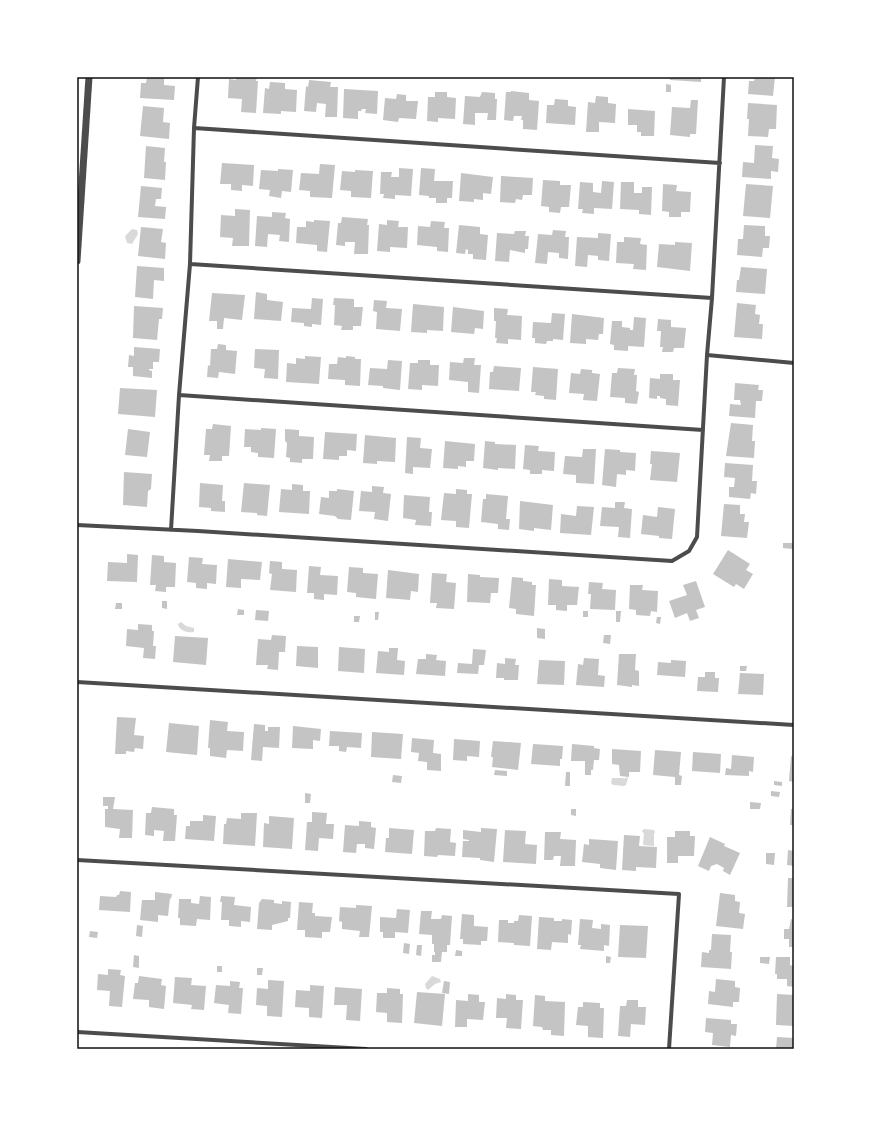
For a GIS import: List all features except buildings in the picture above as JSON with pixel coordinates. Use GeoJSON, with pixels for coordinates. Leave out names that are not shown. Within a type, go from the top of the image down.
{"type":"FeatureCollection","features":[{"type":"Feature","properties":{"kind":"street"},"geometry":{"type":"LineString","coordinates":[[77,261],[88,77]]}},
{"type":"Feature","properties":{"kind":"street"},"geometry":{"type":"LineString","coordinates":[[170,530],[190,264],[194,128],[198,77]]}},
{"type":"Feature","properties":{"kind":"street"},"geometry":{"type":"LineString","coordinates":[[77,525],[672,562],[689,551],[697,537],[724,77]]}},
{"type":"Feature","properties":{"kind":"street"},"geometry":{"type":"LineString","coordinates":[[194,128],[720,163]]}},
{"type":"Feature","properties":{"kind":"street"},"geometry":{"type":"LineString","coordinates":[[190,264],[712,298]]}},
{"type":"Feature","properties":{"kind":"street"},"geometry":{"type":"LineString","coordinates":[[707,355],[794,363]]}},
{"type":"Feature","properties":{"kind":"street"},"geometry":{"type":"LineString","coordinates":[[179,395],[703,430]]}},
{"type":"Feature","properties":{"kind":"street"},"geometry":{"type":"LineString","coordinates":[[77,682],[794,725]]}},
{"type":"Feature","properties":{"kind":"street"},"geometry":{"type":"LineString","coordinates":[[77,860],[679,894],[669,1049]]}},
{"type":"Feature","properties":{"kind":"street"},"geometry":{"type":"LineString","coordinates":[[77,1032],[366,1049]]}},
{"type":"Feature","properties":{"kind":"shaded area"},"geometry":{"type":"Polygon","coordinates":[[[132,229],[137,230],[138,234],[132,244],[127,243],[125,236],[132,229]]]}},
{"type":"Feature","properties":{"kind":"shaded area"},"geometry":{"type":"Polygon","coordinates":[[[181,622],[186,626],[194,628],[194,632],[182,630],[178,624],[181,622]]]}},
{"type":"Feature","properties":{"kind":"shaded area"},"geometry":{"type":"Polygon","coordinates":[[[626,777],[628,778],[626,785],[624,786],[613,785],[611,783],[612,778],[625,779],[626,777]]]}},
{"type":"Feature","properties":{"kind":"shaded area"},"geometry":{"type":"Polygon","coordinates":[[[644,829],[654,830],[654,846],[643,845],[644,834],[642,831],[644,829]]]}},
{"type":"Feature","properties":{"kind":"shaded area"},"geometry":{"type":"Polygon","coordinates":[[[432,976],[440,979],[441,982],[435,984],[428,990],[425,984],[432,976]]]}}]}
